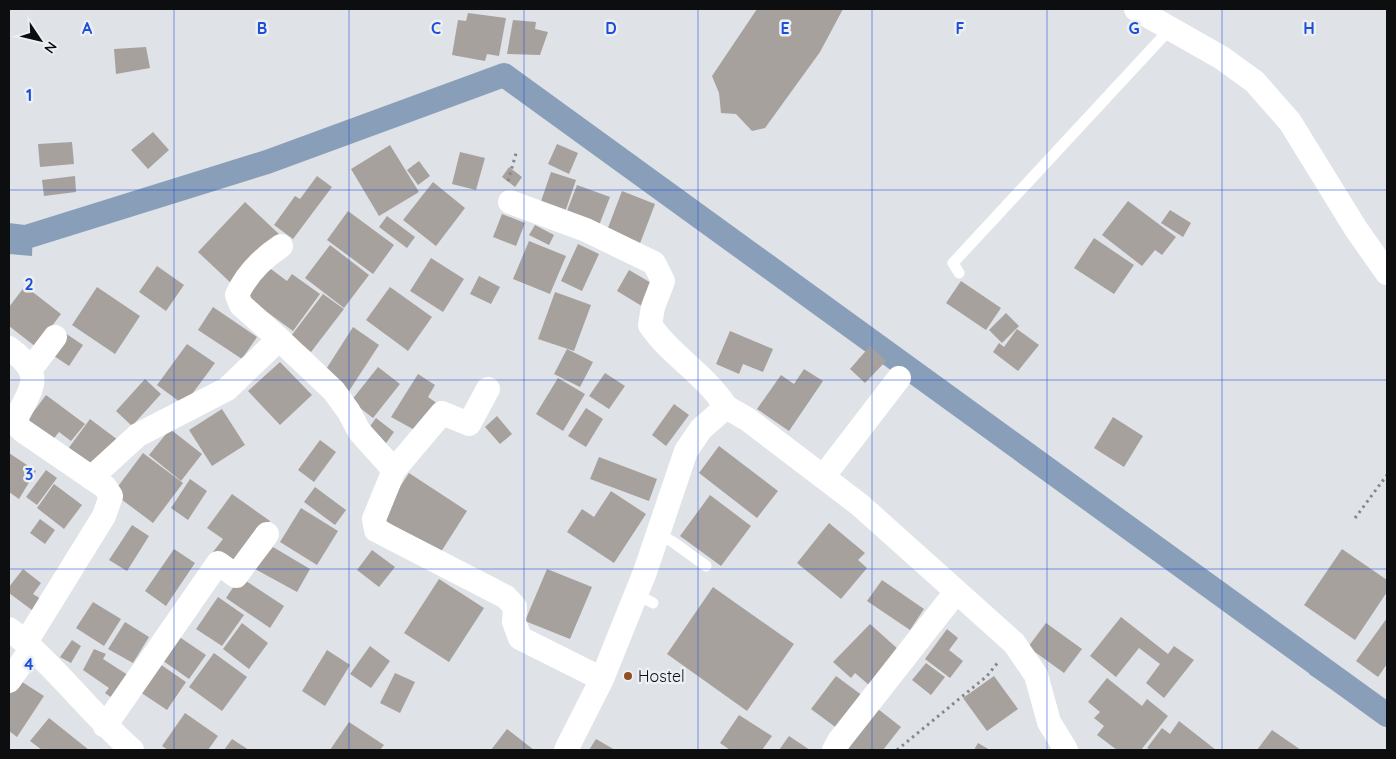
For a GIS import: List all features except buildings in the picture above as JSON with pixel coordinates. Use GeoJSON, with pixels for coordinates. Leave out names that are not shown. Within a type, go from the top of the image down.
{"type":"FeatureCollection","features":[{"type":"Feature","properties":{"kind":"street"},"geometry":{"type":"LineString","coordinates":[[1136,9],[1222,58],[1255,82],[1290,122],[1356,229],[1387,272]]}},
{"type":"Feature","properties":{"kind":"street"},"geometry":{"type":"LineString","coordinates":[[510,202],[586,230],[654,263],[663,280],[653,307],[650,325],[660,340],[718,395],[726,407],[747,419],[860,506],[1014,643],[1036,675],[1050,722],[1066,750]]}},
{"type":"Feature","properties":{"kind":"street"},"geometry":{"type":"LineString","coordinates":[[281,246],[268,254],[242,283],[237,294],[241,305],[334,391],[349,412],[359,431],[394,470]]}},
{"type":"Feature","properties":{"kind":"street"},"geometry":{"type":"LineString","coordinates":[[30,370],[55,337]]}},
{"type":"Feature","properties":{"kind":"street"},"geometry":{"type":"LineString","coordinates":[[91,478],[138,435],[227,389],[279,339]]}},
{"type":"Feature","properties":{"kind":"street"},"geometry":{"type":"LineString","coordinates":[[9,348],[23,358],[30,370],[34,385],[16,419],[17,425],[104,487],[111,496],[108,508],[22,640],[9,681]]}},
{"type":"Feature","properties":{"kind":"street"},"geometry":{"type":"LineString","coordinates":[[823,477],[899,378]]}},
{"type":"Feature","properties":{"kind":"street"},"geometry":{"type":"LineString","coordinates":[[488,389],[469,424],[442,413],[394,470],[374,519],[376,530],[506,597],[515,606],[514,622],[520,638],[602,680]]}},
{"type":"Feature","properties":{"kind":"street"},"geometry":{"type":"LineString","coordinates":[[566,750],[644,599],[657,533],[686,451],[701,429],[726,407]]}},
{"type":"Feature","properties":{"kind":"street"},"geometry":{"type":"LineString","coordinates":[[105,726],[218,563],[236,576],[267,534]]}},
{"type":"Feature","properties":{"kind":"street"},"geometry":{"type":"LineString","coordinates":[[834,750],[839,741],[956,592]]}},
{"type":"Feature","properties":{"kind":"street"},"geometry":{"type":"LineString","coordinates":[[22,640],[105,726],[132,750]]}},
{"type":"Feature","properties":{"kind":"lane"},"geometry":{"type":"LineString","coordinates":[[959,273],[953,263],[1171,28]]}},
{"type":"Feature","properties":{"kind":"lane"},"geometry":{"type":"LineString","coordinates":[[657,533],[706,566]]}},
{"type":"Feature","properties":{"kind":"path"},"geometry":{"type":"LineString","coordinates":[[510,202],[503,195],[517,150]]}},
{"type":"Feature","properties":{"kind":"path"},"geometry":{"type":"LineString","coordinates":[[1356,518],[1387,476]]}},
{"type":"Feature","properties":{"kind":"path"},"geometry":{"type":"LineString","coordinates":[[897,750],[987,676],[1014,643]]}},
{"type":"Feature","properties":{"kind":"water"},"geometry":{"type":"Polygon","coordinates":[[[9,223],[33,226],[32,256],[9,254],[9,223]]]}},
{"type":"Feature","properties":{"kind":"water"},"geometry":{"type":"Polygon","coordinates":[[[1319,653],[1387,703],[1387,727],[1309,674],[1319,653]]]}},
{"type":"Feature","properties":{"kind":"waterway"},"geometry":{"type":"LineString","coordinates":[[9,236],[23,238],[267,162],[504,75],[1387,715]]}},
{"type":"Feature","properties":{"kind":"place","name":"Hostel"},"geometry":{"type":"Point","coordinates":[628,676]}}]}
